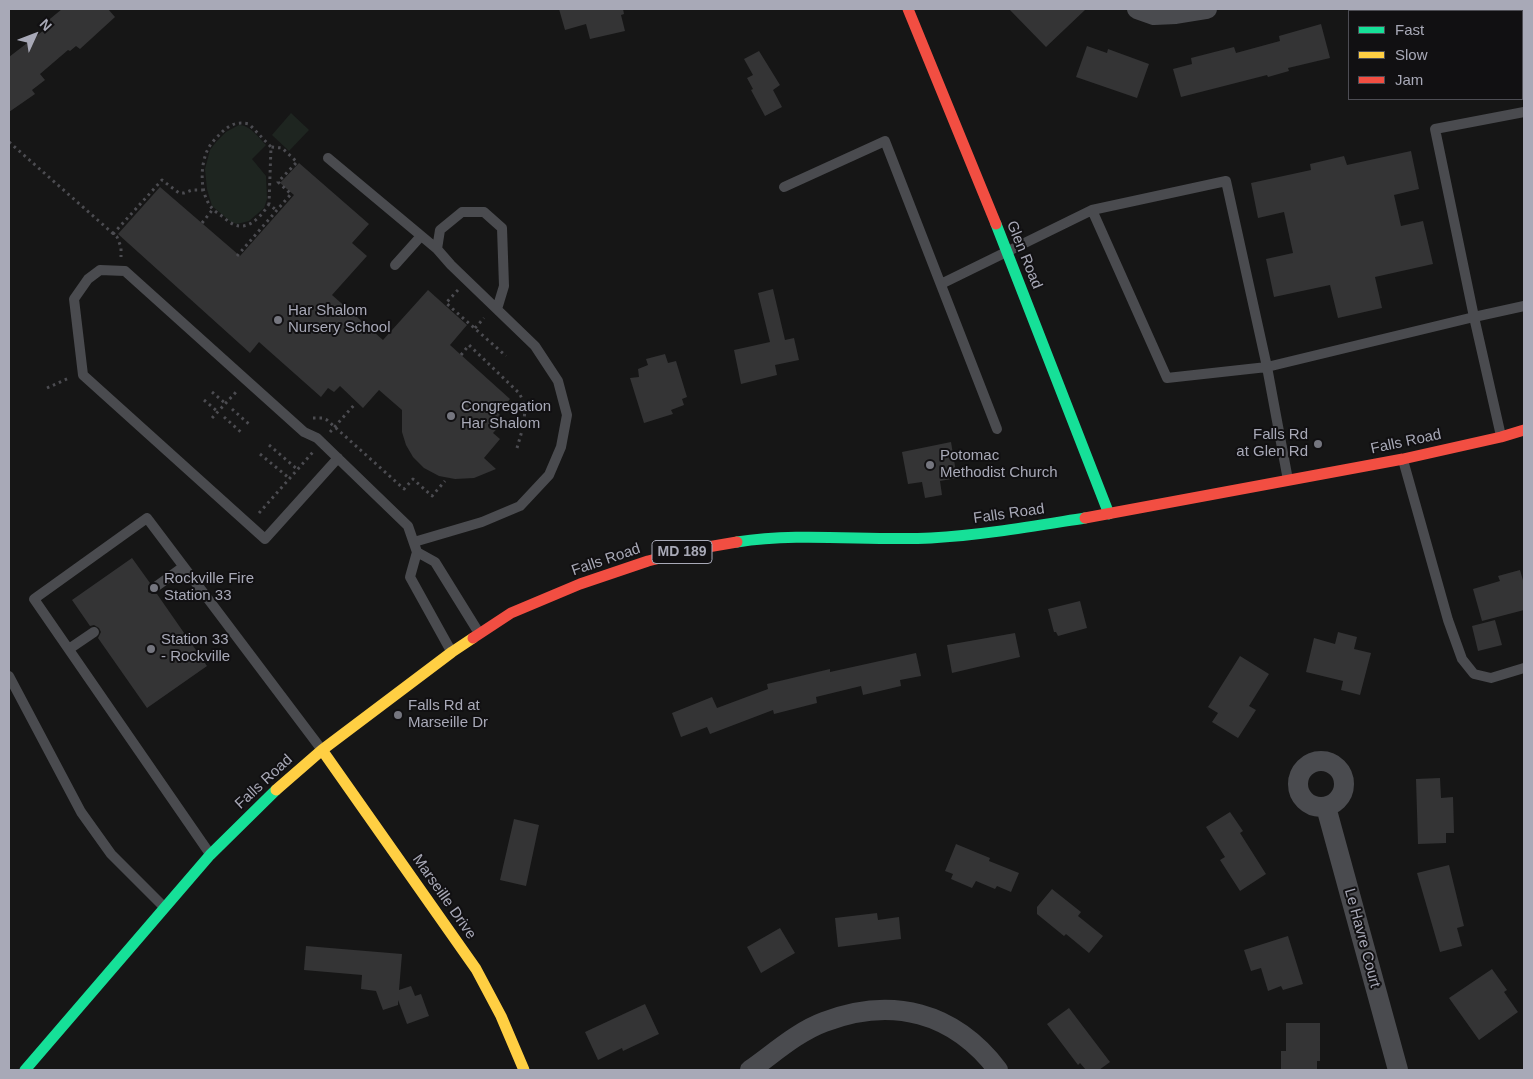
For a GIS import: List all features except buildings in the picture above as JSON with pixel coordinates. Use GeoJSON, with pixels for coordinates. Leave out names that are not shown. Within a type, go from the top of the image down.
{"type":"FeatureCollection","features":[{"type":"Feature","properties":{"kind":"main road","name":"Glen Road"},"geometry":{"type":"LineString","coordinates":[[908,9],[1008,252],[1109,514]]}},
{"type":"Feature","properties":{"kind":"main road","name":"Falls Road"},"geometry":{"type":"LineString","coordinates":[[25,1070],[210,855],[267,798],[322,750],[452,652],[511,613],[580,584],[648,561],[696,549],[751,540],[806,537],[929,538],[984,534],[1109,514],[1403,459],[1524,430]]}},
{"type":"Feature","properties":{"kind":"main road","name":"Marseille Drive"},"geometry":{"type":"LineString","coordinates":[[322,750],[476,968],[501,1016],[524,1070]]}},
{"type":"Feature","properties":{"kind":"street"},"geometry":{"type":"LineString","coordinates":[[1137,9],[1154,14],[1176,14],[1207,9]]}},
{"type":"Feature","properties":{"kind":"street","name":"Le Havre Court"},"geometry":{"type":"LineString","coordinates":[[1326,807],[1398,1070]]}},
{"type":"Feature","properties":{"kind":"street"},"geometry":{"type":"LineString","coordinates":[[750,1070],[804,1032],[823,1022],[860,1011],[877,1009],[895,1009],[931,1017],[969,1040],[989,1058],[998,1070]]}},
{"type":"Feature","properties":{"kind":"lane"},"geometry":{"type":"LineString","coordinates":[[1501,437],[1474,317],[1436,129],[1524,112]]}},
{"type":"Feature","properties":{"kind":"lane"},"geometry":{"type":"LineString","coordinates":[[784,187],[885,141],[997,429]]}},
{"type":"Feature","properties":{"kind":"lane"},"geometry":{"type":"LineString","coordinates":[[328,158],[437,249],[451,265],[535,346],[558,381],[567,415],[561,447],[549,475],[520,506],[415,547]]}},
{"type":"Feature","properties":{"kind":"lane"},"geometry":{"type":"LineString","coordinates":[[941,284],[1092,210],[1226,181],[1267,367],[1288,480]]}},
{"type":"Feature","properties":{"kind":"lane"},"geometry":{"type":"LineString","coordinates":[[1092,210],[1167,378],[1267,367],[1524,306]]}},
{"type":"Feature","properties":{"kind":"lane"},"geometry":{"type":"LineString","coordinates":[[437,249],[440,230],[462,212],[484,212],[502,228],[504,286],[497,310]]}},
{"type":"Feature","properties":{"kind":"lane"},"geometry":{"type":"LineString","coordinates":[[396,265],[421,236]]}},
{"type":"Feature","properties":{"kind":"lane"},"geometry":{"type":"LineString","coordinates":[[338,458],[265,539],[83,375],[74,299],[88,280],[100,270],[125,271],[304,432],[322,442],[408,526],[415,547],[410,577],[452,652]]}},
{"type":"Feature","properties":{"kind":"lane"},"geometry":{"type":"LineString","coordinates":[[1403,459],[1448,620],[1462,659],[1474,674],[1491,678],[1524,668]]}},
{"type":"Feature","properties":{"kind":"lane"},"geometry":{"type":"LineString","coordinates":[[210,855],[34,599],[147,518],[322,750]]}},
{"type":"Feature","properties":{"kind":"lane"},"geometry":{"type":"LineString","coordinates":[[415,547],[435,562],[480,634]]}},
{"type":"Feature","properties":{"kind":"lane"},"geometry":{"type":"LineString","coordinates":[[154,588],[183,567]]}},
{"type":"Feature","properties":{"kind":"lane"},"geometry":{"type":"LineString","coordinates":[[68,649],[94,632]]}},
{"type":"Feature","properties":{"kind":"lane"},"geometry":{"type":"LineString","coordinates":[[9,676],[81,812],[111,854],[164,907]]}},
{"type":"Feature","properties":{"kind":"path"},"geometry":{"type":"LineString","coordinates":[[237,256],[291,194],[278,182],[297,162],[282,148],[271,147],[248,124],[235,123],[224,130],[207,151],[202,177],[206,198],[213,209],[230,223],[243,226],[250,224],[265,211],[269,204],[271,147]]}},
{"type":"Feature","properties":{"kind":"path"},"geometry":{"type":"LineString","coordinates":[[9,142],[113,234],[121,247],[121,257]]}},
{"type":"Feature","properties":{"kind":"path"},"geometry":{"type":"LineString","coordinates":[[113,234],[162,180],[179,193],[204,190]]}},
{"type":"Feature","properties":{"kind":"path"},"geometry":{"type":"LineString","coordinates":[[269,204],[277,211]]}},
{"type":"Feature","properties":{"kind":"path"},"geometry":{"type":"LineString","coordinates":[[202,223],[213,209]]}},
{"type":"Feature","properties":{"kind":"path"},"geometry":{"type":"LineString","coordinates":[[465,296],[458,290],[445,304],[506,356]]}},
{"type":"Feature","properties":{"kind":"path"},"geometry":{"type":"LineString","coordinates":[[475,328],[486,315]]}},
{"type":"Feature","properties":{"kind":"path"},"geometry":{"type":"LineString","coordinates":[[461,355],[468,345],[519,393],[526,417],[517,448]]}},
{"type":"Feature","properties":{"kind":"path"},"geometry":{"type":"LineString","coordinates":[[48,388],[72,376]]}},
{"type":"Feature","properties":{"kind":"path"},"geometry":{"type":"LineString","coordinates":[[212,418],[247,381]]}},
{"type":"Feature","properties":{"kind":"path"},"geometry":{"type":"LineString","coordinates":[[212,392],[226,404]]}},
{"type":"Feature","properties":{"kind":"path"},"geometry":{"type":"LineString","coordinates":[[204,400],[218,412]]}},
{"type":"Feature","properties":{"kind":"path"},"geometry":{"type":"LineString","coordinates":[[249,525],[354,404]]}},
{"type":"Feature","properties":{"kind":"path"},"geometry":{"type":"LineString","coordinates":[[232,409],[250,425]]}},
{"type":"Feature","properties":{"kind":"path"},"geometry":{"type":"LineString","coordinates":[[224,417],[242,434]]}},
{"type":"Feature","properties":{"kind":"path"},"geometry":{"type":"LineString","coordinates":[[269,445],[297,469]]}},
{"type":"Feature","properties":{"kind":"path"},"geometry":{"type":"LineString","coordinates":[[260,454],[289,478]]}},
{"type":"Feature","properties":{"kind":"shaded area"},"geometry":{"type":"Polygon","coordinates":[[[291,113],[309,130],[289,151],[272,135],[291,113]]]}},
{"type":"Feature","properties":{"kind":"shaded area"},"geometry":{"type":"Polygon","coordinates":[[[239,125],[251,129],[266,145],[252,159],[266,176],[267,199],[264,208],[249,221],[237,224],[231,222],[212,206],[207,189],[205,169],[210,150],[216,142],[226,132],[239,125]]]}},
{"type":"Feature","properties":{"kind":"traffic: fast"},"geometry":{"type":"LineString","coordinates":[[996,224],[1109,514]]}},
{"type":"Feature","properties":{"kind":"traffic: fast"},"geometry":{"type":"LineString","coordinates":[[737,542],[809,537],[907,539],[950,537],[1085,518]]}},
{"type":"Feature","properties":{"kind":"traffic: fast"},"geometry":{"type":"LineString","coordinates":[[25,1070],[210,855],[276,790]]}},
{"type":"Feature","properties":{"kind":"traffic: slow"},"geometry":{"type":"LineString","coordinates":[[276,790],[322,750],[473,638]]}},
{"type":"Feature","properties":{"kind":"traffic: slow"},"geometry":{"type":"LineString","coordinates":[[322,750],[476,969],[501,1016],[524,1070]]}},
{"type":"Feature","properties":{"kind":"traffic: jam"},"geometry":{"type":"LineString","coordinates":[[908,9],[996,224]]}},
{"type":"Feature","properties":{"kind":"traffic: jam"},"geometry":{"type":"LineString","coordinates":[[1085,518],[1403,459],[1524,430]]}},
{"type":"Feature","properties":{"kind":"traffic: jam"},"geometry":{"type":"LineString","coordinates":[[473,638],[511,613],[580,584],[648,561],[696,549],[737,542]]}},
{"type":"Feature","properties":{"kind":"place","name":"Har Shalom Nursery School"},"geometry":{"type":"Point","coordinates":[278,320]}},
{"type":"Feature","properties":{"kind":"place","name":"Congregation Har Shalom"},"geometry":{"type":"Point","coordinates":[451,416]}},
{"type":"Feature","properties":{"kind":"place","name":"Falls Rd at Glen Rd"},"geometry":{"type":"Point","coordinates":[1318,444]}},
{"type":"Feature","properties":{"kind":"place","name":"Potomac Methodist Church"},"geometry":{"type":"Point","coordinates":[930,465]}},
{"type":"Feature","properties":{"kind":"place","name":"Rockville Fire Station 33"},"geometry":{"type":"Point","coordinates":[154,588]}},
{"type":"Feature","properties":{"kind":"place","name":"Station 33 - Rockville"},"geometry":{"type":"Point","coordinates":[151,649]}},
{"type":"Feature","properties":{"kind":"place","name":"Falls Rd at Marseille Dr"},"geometry":{"type":"Point","coordinates":[398,715]}}]}
